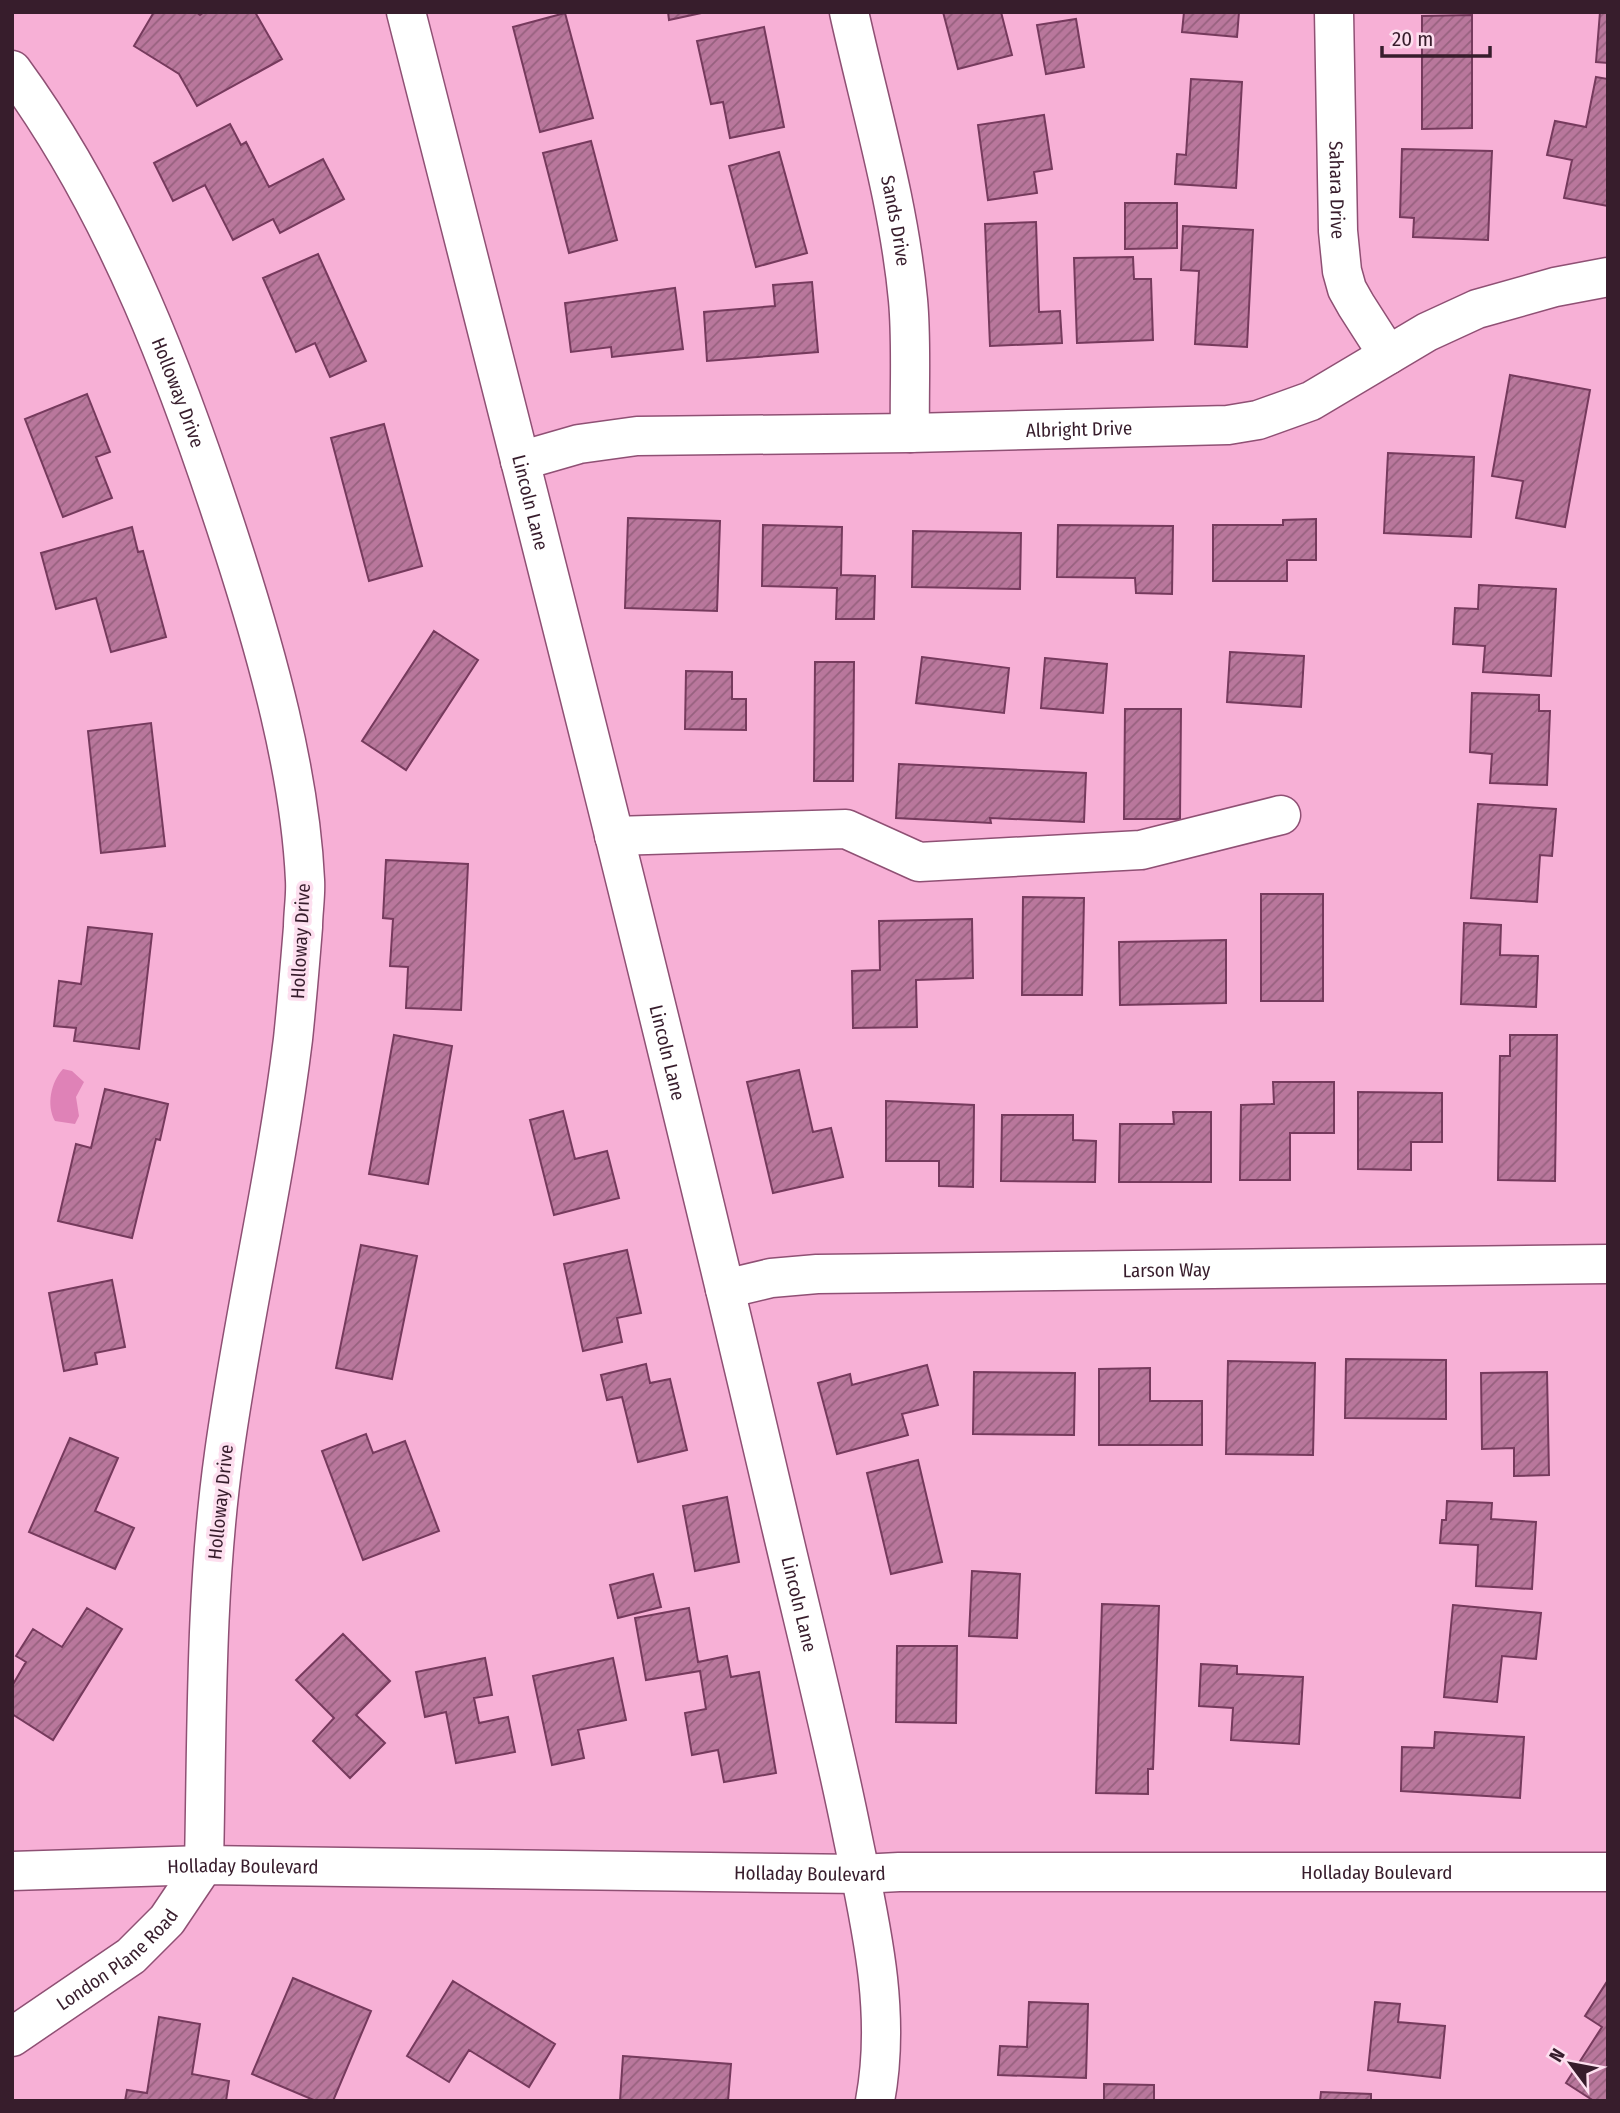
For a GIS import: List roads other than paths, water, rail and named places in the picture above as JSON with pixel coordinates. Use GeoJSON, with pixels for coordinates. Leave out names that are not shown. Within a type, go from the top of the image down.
{"type":"FeatureCollection","features":[{"type":"Feature","properties":{"kind":"street","name":"Lincoln Lane"},"geometry":{"type":"LineString","coordinates":[[406,12],[725,1289],[860,1874],[876,1966],[881,2018],[882,2060],[876,2101]]}},
{"type":"Feature","properties":{"kind":"street","name":"Sands Drive"},"geometry":{"type":"LineString","coordinates":[[849,12],[904,267],[908,302],[910,433]]}},
{"type":"Feature","properties":{"kind":"street","name":"Sahara Drive"},"geometry":{"type":"LineString","coordinates":[[1334,12],[1338,231],[1341,262],[1347,289],[1388,355]]}},
{"type":"Feature","properties":{"kind":"street","name":"Holloway Drive"},"geometry":{"type":"LineString","coordinates":[[12,70],[42,110],[94,200],[147,313],[199,442],[276,694],[296,803],[305,882],[298,991],[284,1109],[223,1456],[207,1633],[204,1865]]}},
{"type":"Feature","properties":{"kind":"street","name":"Albright Drive"},"geometry":{"type":"LineString","coordinates":[[520,461],[579,444],[637,436],[1228,425],[1284,412],[1311,401],[1451,319],[1555,287],[1608,277]]}},
{"type":"Feature","properties":{"kind":"street"},"geometry":{"type":"LineString","coordinates":[[614,836],[846,829],[919,862],[1140,849],[1281,815]]}},
{"type":"Feature","properties":{"kind":"street","name":"Larson Way"},"geometry":{"type":"LineString","coordinates":[[725,1289],[771,1278],[817,1274],[1608,1264]]}},
{"type":"Feature","properties":{"kind":"street","name":"Holladay Boulevard"},"geometry":{"type":"LineString","coordinates":[[12,1871],[204,1865],[860,1874],[1608,1872]]}},
{"type":"Feature","properties":{"kind":"street","name":"London Plane Road"},"geometry":{"type":"LineString","coordinates":[[12,2037],[131,1956],[167,1920],[204,1865]]}}]}
